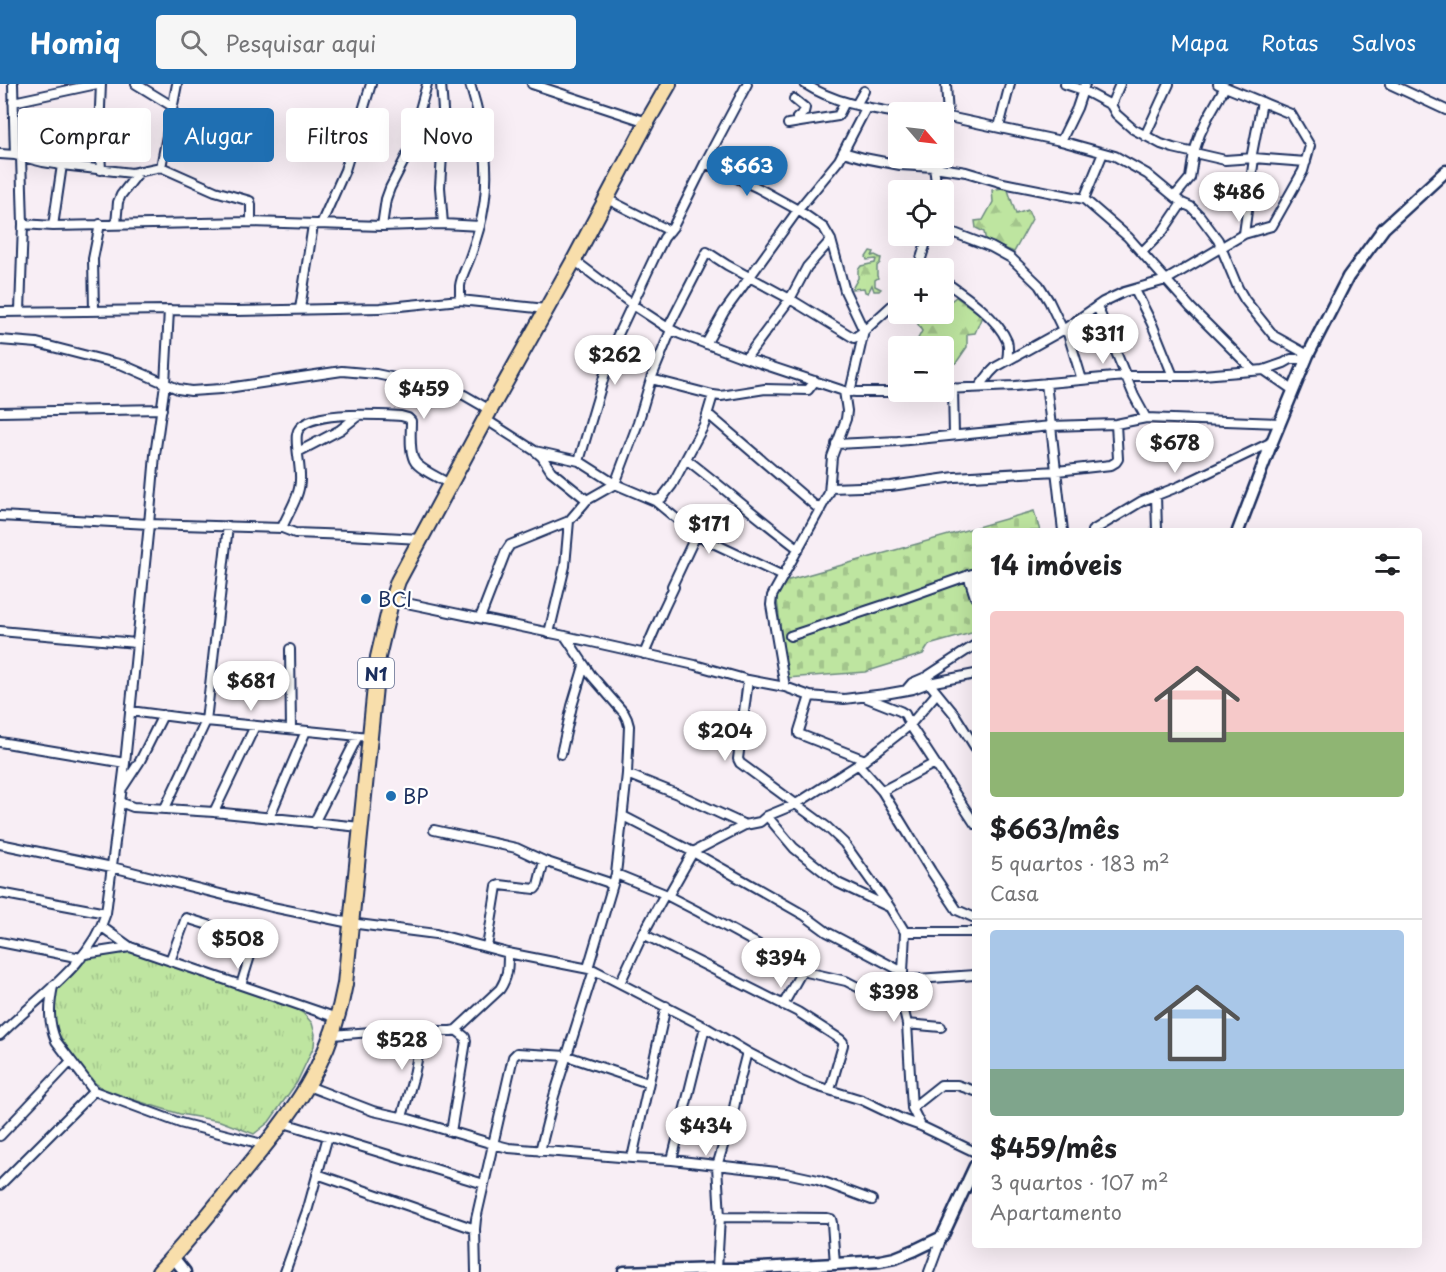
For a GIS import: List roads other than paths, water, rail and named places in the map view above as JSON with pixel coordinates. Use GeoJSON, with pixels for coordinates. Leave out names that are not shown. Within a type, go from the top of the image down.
{"type":"FeatureCollection","features":[{"type":"Feature","properties":{"kind":"highway","name":"N1"},"geometry":{"type":"LineString","coordinates":[[159,1272],[284,1123],[308,1086],[332,1035],[345,984],[360,827],[363,737],[378,657],[398,581],[574,260],[646,122],[669,84]]}},
{"type":"Feature","properties":{"kind":"street"},"geometry":{"type":"LineString","coordinates":[[0,154],[18,156],[13,84]]}},
{"type":"Feature","properties":{"kind":"street"},"geometry":{"type":"LineString","coordinates":[[14,102],[99,84],[101,170]]}},
{"type":"Feature","properties":{"kind":"street"},"geometry":{"type":"LineString","coordinates":[[136,84],[172,106]]}},
{"type":"Feature","properties":{"kind":"street"},"geometry":{"type":"LineString","coordinates":[[161,167],[177,84]]}},
{"type":"Feature","properties":{"kind":"street"},"geometry":{"type":"LineString","coordinates":[[300,309],[317,224],[349,161],[371,84]]}},
{"type":"Feature","properties":{"kind":"street"},"geometry":{"type":"LineString","coordinates":[[382,226],[386,199],[408,153],[427,84]]}},
{"type":"Feature","properties":{"kind":"street"},"geometry":{"type":"LineString","coordinates":[[441,84],[444,123],[440,187],[443,224]]}},
{"type":"Feature","properties":{"kind":"street"},"geometry":{"type":"LineString","coordinates":[[460,300],[460,286],[480,226],[486,198],[488,172],[481,120],[470,84]]}},
{"type":"Feature","properties":{"kind":"street"},"geometry":{"type":"LineString","coordinates":[[531,84],[646,122]]}},
{"type":"Feature","properties":{"kind":"street"},"geometry":{"type":"LineString","coordinates":[[579,461],[612,349],[664,238],[670,231],[747,84]]}},
{"type":"Feature","properties":{"kind":"street"},"geometry":{"type":"LineString","coordinates":[[805,84],[845,102],[888,111]]}},
{"type":"Feature","properties":{"kind":"street"},"geometry":{"type":"LineString","coordinates":[[946,84],[946,102]]}},
{"type":"Feature","properties":{"kind":"street"},"geometry":{"type":"LineString","coordinates":[[999,127],[1010,84]]}},
{"type":"Feature","properties":{"kind":"street"},"geometry":{"type":"LineString","coordinates":[[1065,84],[1084,87],[1111,105],[1132,129],[1173,148],[1225,160],[1252,158],[1306,162]]}},
{"type":"Feature","properties":{"kind":"street"},"geometry":{"type":"LineString","coordinates":[[1111,105],[1120,84]]}},
{"type":"Feature","properties":{"kind":"street"},"geometry":{"type":"LineString","coordinates":[[1145,136],[1169,84]]}},
{"type":"Feature","properties":{"kind":"street"},"geometry":{"type":"LineString","coordinates":[[1240,92],[1245,84]]}},
{"type":"Feature","properties":{"kind":"street"},"geometry":{"type":"LineString","coordinates":[[1390,84],[1446,110]]}},
{"type":"Feature","properties":{"kind":"street"},"geometry":{"type":"LineString","coordinates":[[979,387],[990,373],[1007,360],[1063,330],[1113,297],[1166,280],[1244,234],[1272,226],[1303,171],[1310,146],[1292,114],[1222,86],[1194,152],[1190,178],[1175,196]]}},
{"type":"Feature","properties":{"kind":"street"},"geometry":{"type":"LineString","coordinates":[[1061,141],[1084,87]]}},
{"type":"Feature","properties":{"kind":"street"},"geometry":{"type":"LineString","coordinates":[[856,105],[864,91]]}},
{"type":"Feature","properties":{"kind":"street"},"geometry":{"type":"LineString","coordinates":[[794,99],[805,108],[797,118],[800,122]]}},
{"type":"Feature","properties":{"kind":"street"},"geometry":{"type":"LineString","coordinates":[[788,124],[838,116],[845,102]]}},
{"type":"Feature","properties":{"kind":"street"},"geometry":{"type":"LineString","coordinates":[[1244,234],[1252,158],[1262,102]]}},
{"type":"Feature","properties":{"kind":"street"},"geometry":{"type":"LineString","coordinates":[[706,344],[724,312],[798,210],[839,160],[866,108]]}},
{"type":"Feature","properties":{"kind":"street"},"geometry":{"type":"LineString","coordinates":[[954,118],[1061,141],[1115,156],[1154,178],[1200,216],[1221,248],[1241,294],[1268,329],[1274,336],[1307,357]]}},
{"type":"Feature","properties":{"kind":"street"},"geometry":{"type":"LineString","coordinates":[[843,152],[888,163]]}},
{"type":"Feature","properties":{"kind":"street"},"geometry":{"type":"LineString","coordinates":[[1084,199],[1103,153]]}},
{"type":"Feature","properties":{"kind":"street"},"geometry":{"type":"LineString","coordinates":[[18,162],[23,224],[20,311]]}},
{"type":"Feature","properties":{"kind":"street"},"geometry":{"type":"LineString","coordinates":[[43,162],[132,173],[161,167],[215,191],[250,201],[251,222]]}},
{"type":"Feature","properties":{"kind":"street"},"geometry":{"type":"LineString","coordinates":[[705,163],[758,188],[798,210],[824,228],[831,240],[845,291],[864,331],[847,391],[846,419],[832,457],[827,499],[772,596],[771,605],[785,687]]}},
{"type":"Feature","properties":{"kind":"street"},"geometry":{"type":"LineString","coordinates":[[53,226],[62,165]]}},
{"type":"Feature","properties":{"kind":"street"},"geometry":{"type":"LineString","coordinates":[[945,168],[1003,183],[1084,199],[1128,237],[1191,308],[1252,370]]}},
{"type":"Feature","properties":{"kind":"street"},"geometry":{"type":"LineString","coordinates":[[1239,528],[1307,357],[1353,269],[1384,228],[1446,171]]}},
{"type":"Feature","properties":{"kind":"street"},"geometry":{"type":"LineString","coordinates":[[116,224],[121,195],[139,172]]}},
{"type":"Feature","properties":{"kind":"street"},"geometry":{"type":"LineString","coordinates":[[605,198],[670,231]]}},
{"type":"Feature","properties":{"kind":"street"},"geometry":{"type":"LineString","coordinates":[[1142,252],[1162,231],[1182,203]]}},
{"type":"Feature","properties":{"kind":"street"},"geometry":{"type":"LineString","coordinates":[[23,224],[53,226],[251,222],[480,226]]}},
{"type":"Feature","properties":{"kind":"street"},"geometry":{"type":"LineString","coordinates":[[94,310],[93,259],[100,224]]}},
{"type":"Feature","properties":{"kind":"street"},"geometry":{"type":"LineString","coordinates":[[954,233],[1011,258],[1039,285],[1063,330],[1070,337],[1082,380]]}},
{"type":"Feature","properties":{"kind":"street"},"geometry":{"type":"LineString","coordinates":[[746,358],[789,299],[807,267],[831,240]]}},
{"type":"Feature","properties":{"kind":"street"},"geometry":{"type":"LineString","coordinates":[[480,618],[510,545],[569,520],[587,500],[615,484],[670,329],[707,252],[854,338],[888,309]]}},
{"type":"Feature","properties":{"kind":"street"},"geometry":{"type":"LineString","coordinates":[[574,260],[633,305],[670,329],[706,344],[847,391],[888,392]]}},
{"type":"Feature","properties":{"kind":"street"},"geometry":{"type":"LineString","coordinates":[[954,289],[992,319],[1008,345],[1007,360]]}},
{"type":"Feature","properties":{"kind":"street"},"geometry":{"type":"LineString","coordinates":[[1135,290],[1152,324],[1173,376]]}},
{"type":"Feature","properties":{"kind":"street"},"geometry":{"type":"LineString","coordinates":[[0,312],[380,308],[460,300],[546,309]]}},
{"type":"Feature","properties":{"kind":"street"},"geometry":{"type":"LineString","coordinates":[[1097,306],[1125,376],[1146,418]]}},
{"type":"Feature","properties":{"kind":"street"},"geometry":{"type":"LineString","coordinates":[[2,1031],[33,1005],[83,956],[102,927],[106,913],[125,763],[155,455],[165,384],[169,310]]}},
{"type":"Feature","properties":{"kind":"street"},"geometry":{"type":"LineString","coordinates":[[0,339],[37,344],[102,359],[123,365],[178,389],[206,391],[342,371],[361,372],[453,391],[535,451],[551,471],[587,500]]}},
{"type":"Feature","properties":{"kind":"street"},"geometry":{"type":"LineString","coordinates":[[954,388],[1015,386],[1125,376],[1190,376],[1264,370],[1291,359],[1307,357]]}},
{"type":"Feature","properties":{"kind":"street"},"geometry":{"type":"LineString","coordinates":[[1264,370],[1293,390]]}},
{"type":"Feature","properties":{"kind":"street"},"geometry":{"type":"LineString","coordinates":[[651,379],[722,396],[765,389],[808,390],[815,381]]}},
{"type":"Feature","properties":{"kind":"street"},"geometry":{"type":"LineString","coordinates":[[1046,383],[1063,528]]}},
{"type":"Feature","properties":{"kind":"street"},"geometry":{"type":"LineString","coordinates":[[655,501],[667,493],[686,459],[708,414],[713,395]]}},
{"type":"Feature","properties":{"kind":"street"},"geometry":{"type":"LineString","coordinates":[[953,402],[954,435]]}},
{"type":"Feature","properties":{"kind":"street"},"geometry":{"type":"LineString","coordinates":[[0,412],[162,408]]}},
{"type":"Feature","properties":{"kind":"street"},"geometry":{"type":"LineString","coordinates":[[708,414],[820,510]]}},
{"type":"Feature","properties":{"kind":"street"},"geometry":{"type":"LineString","coordinates":[[282,528],[299,489],[297,434],[300,426],[309,421],[360,415],[408,418],[411,421],[414,462],[450,484]]}},
{"type":"Feature","properties":{"kind":"street"},"geometry":{"type":"LineString","coordinates":[[298,452],[340,430],[360,415]]}},
{"type":"Feature","properties":{"kind":"street"},"geometry":{"type":"LineString","coordinates":[[836,444],[898,441],[1051,426],[1116,424],[1146,418],[1280,423]]}},
{"type":"Feature","properties":{"kind":"street"},"geometry":{"type":"LineString","coordinates":[[830,488],[891,486],[955,477],[1112,465],[1118,459],[1116,424]]}},
{"type":"Feature","properties":{"kind":"street"},"geometry":{"type":"LineString","coordinates":[[1097,528],[1142,501],[1180,486],[1272,442]]}},
{"type":"Feature","properties":{"kind":"street"},"geometry":{"type":"LineString","coordinates":[[535,451],[579,461],[615,484],[655,501],[696,535],[783,576]]}},
{"type":"Feature","properties":{"kind":"street"},"geometry":{"type":"LineString","coordinates":[[686,459],[798,549]]}},
{"type":"Feature","properties":{"kind":"street"},"geometry":{"type":"LineString","coordinates":[[1156,495],[1157,528]]}},
{"type":"Feature","properties":{"kind":"street"},"geometry":{"type":"LineString","coordinates":[[0,516],[282,528],[296,533],[420,539]]}},
{"type":"Feature","properties":{"kind":"street"},"geometry":{"type":"LineString","coordinates":[[549,633],[566,566],[569,520]]}},
{"type":"Feature","properties":{"kind":"street"},"geometry":{"type":"LineString","coordinates":[[165,808],[206,721],[228,526]]}},
{"type":"Feature","properties":{"kind":"street"},"geometry":{"type":"LineString","coordinates":[[644,654],[696,535]]}},
{"type":"Feature","properties":{"kind":"street"},"geometry":{"type":"LineString","coordinates":[[790,636],[972,574]]}},
{"type":"Feature","properties":{"kind":"street"},"geometry":{"type":"LineString","coordinates":[[392,600],[695,665],[747,680],[785,687],[810,696],[844,699],[864,697],[972,675]]}},
{"type":"Feature","properties":{"kind":"street"},"geometry":{"type":"LineString","coordinates":[[0,631],[136,643]]}},
{"type":"Feature","properties":{"kind":"street"},"geometry":{"type":"LineString","coordinates":[[540,1151],[616,874],[627,774],[627,719],[584,666],[565,636]]}},
{"type":"Feature","properties":{"kind":"street"},"geometry":{"type":"LineString","coordinates":[[906,690],[912,683],[926,677],[972,647]]}},
{"type":"Feature","properties":{"kind":"street"},"geometry":{"type":"LineString","coordinates":[[290,649],[291,729]]}},
{"type":"Feature","properties":{"kind":"street"},"geometry":{"type":"LineString","coordinates":[[561,754],[584,666]]}},
{"type":"Feature","properties":{"kind":"street"},"geometry":{"type":"LineString","coordinates":[[747,680],[738,759],[745,767],[827,826],[844,843],[905,932],[904,1011],[913,1109],[921,1126]]}},
{"type":"Feature","properties":{"kind":"street"},"geometry":{"type":"LineString","coordinates":[[929,683],[955,715],[972,742]]}},
{"type":"Feature","properties":{"kind":"street"},"geometry":{"type":"LineString","coordinates":[[620,983],[643,934],[693,852],[746,825],[760,822],[767,816],[796,804],[862,762],[910,725],[937,693]]}},
{"type":"Feature","properties":{"kind":"street"},"geometry":{"type":"LineString","coordinates":[[810,696],[799,734],[862,762],[957,910],[972,917]]}},
{"type":"Feature","properties":{"kind":"street"},"geometry":{"type":"LineString","coordinates":[[864,697],[905,714],[972,819]]}},
{"type":"Feature","properties":{"kind":"street"},"geometry":{"type":"LineString","coordinates":[[130,711],[363,737],[314,823]]}},
{"type":"Feature","properties":{"kind":"street"},"geometry":{"type":"LineString","coordinates":[[122,789],[140,761],[163,715]]}},
{"type":"Feature","properties":{"kind":"street"},"geometry":{"type":"LineString","coordinates":[[214,812],[255,726]]}},
{"type":"Feature","properties":{"kind":"street"},"geometry":{"type":"LineString","coordinates":[[268,818],[306,731]]}},
{"type":"Feature","properties":{"kind":"street"},"geometry":{"type":"LineString","coordinates":[[0,742],[125,763]]}},
{"type":"Feature","properties":{"kind":"street"},"geometry":{"type":"LineString","coordinates":[[882,791],[935,763]]}},
{"type":"Feature","properties":{"kind":"street"},"geometry":{"type":"LineString","coordinates":[[627,774],[746,825]]}},
{"type":"Feature","properties":{"kind":"street"},"geometry":{"type":"LineString","coordinates":[[120,802],[133,807],[214,812],[360,827]]}},
{"type":"Feature","properties":{"kind":"street"},"geometry":{"type":"LineString","coordinates":[[118,817],[133,807]]}},
{"type":"Feature","properties":{"kind":"street"},"geometry":{"type":"LineString","coordinates":[[622,816],[693,852],[804,915],[827,932],[903,976],[972,975]]}},
{"type":"Feature","properties":{"kind":"street"},"geometry":{"type":"LineString","coordinates":[[767,816],[794,848],[838,883],[889,906]]}},
{"type":"Feature","properties":{"kind":"street"},"geometry":{"type":"LineString","coordinates":[[435,830],[516,848],[544,861],[607,882],[612,886]]}},
{"type":"Feature","properties":{"kind":"street"},"geometry":{"type":"LineString","coordinates":[[0,844],[112,867],[272,908],[350,923],[424,932],[508,953],[591,969],[666,1006],[801,1080],[862,1100],[972,1151]]}},
{"type":"Feature","properties":{"kind":"street"},"geometry":{"type":"LineString","coordinates":[[487,947],[497,886],[535,889],[544,861]]}},
{"type":"Feature","properties":{"kind":"street"},"geometry":{"type":"LineString","coordinates":[[616,874],[667,895],[802,971],[846,981],[904,1011]]}},
{"type":"Feature","properties":{"kind":"street"},"geometry":{"type":"LineString","coordinates":[[0,893],[106,913]]}},
{"type":"Feature","properties":{"kind":"street"},"geometry":{"type":"LineString","coordinates":[[170,961],[186,918],[250,938],[254,943],[240,985]]}},
{"type":"Feature","properties":{"kind":"street"},"geometry":{"type":"LineString","coordinates":[[102,927],[130,946],[337,1018]]}},
{"type":"Feature","properties":{"kind":"street"},"geometry":{"type":"LineString","coordinates":[[905,932],[972,932]]}},
{"type":"Feature","properties":{"kind":"street"},"geometry":{"type":"LineString","coordinates":[[643,934],[806,1017],[843,1042],[830,1090]]}},
{"type":"Feature","properties":{"kind":"street"},"geometry":{"type":"LineString","coordinates":[[0,942],[83,956],[130,946]]}},
{"type":"Feature","properties":{"kind":"street"},"geometry":{"type":"LineString","coordinates":[[332,1035],[385,1031],[456,1030],[506,981],[508,953]]}},
{"type":"Feature","properties":{"kind":"street"},"geometry":{"type":"LineString","coordinates":[[783,1005],[802,971]]}},
{"type":"Feature","properties":{"kind":"street"},"geometry":{"type":"LineString","coordinates":[[53,986],[49,1009],[56,1041],[94,1091],[180,1123],[266,1145]]}},
{"type":"Feature","properties":{"kind":"street"},"geometry":{"type":"LineString","coordinates":[[33,1005],[49,1009]]}},
{"type":"Feature","properties":{"kind":"street"},"geometry":{"type":"LineString","coordinates":[[632,1158],[666,1006]]}},
{"type":"Feature","properties":{"kind":"street"},"geometry":{"type":"LineString","coordinates":[[907,1024],[941,1027]]}},
{"type":"Feature","properties":{"kind":"street"},"geometry":{"type":"LineString","coordinates":[[672,1160],[705,1027]]}},
{"type":"Feature","properties":{"kind":"street"},"geometry":{"type":"LineString","coordinates":[[402,1117],[414,1075],[423,1030]]}},
{"type":"Feature","properties":{"kind":"street"},"geometry":{"type":"LineString","coordinates":[[451,1132],[466,1041],[465,1037],[456,1030]]}},
{"type":"Feature","properties":{"kind":"street"},"geometry":{"type":"LineString","coordinates":[[717,1269],[720,1217],[717,1166],[734,1113],[747,1052]]}},
{"type":"Feature","properties":{"kind":"street"},"geometry":{"type":"LineString","coordinates":[[476,1272],[475,1229],[513,1056],[517,1053],[567,1056],[648,1083]]}},
{"type":"Feature","properties":{"kind":"street"},"geometry":{"type":"LineString","coordinates":[[0,1136],[71,1061]]}},
{"type":"Feature","properties":{"kind":"street"},"geometry":{"type":"LineString","coordinates":[[904,1120],[913,1109],[941,1085],[957,1085],[972,1090]]}},
{"type":"Feature","properties":{"kind":"street"},"geometry":{"type":"LineString","coordinates":[[308,1086],[373,1111],[402,1117],[509,1148],[672,1160],[786,1173],[818,1180],[872,1200]]}},
{"type":"Feature","properties":{"kind":"street"},"geometry":{"type":"LineString","coordinates":[[0,1185],[94,1091]]}},
{"type":"Feature","properties":{"kind":"street"},"geometry":{"type":"LineString","coordinates":[[284,1123],[484,1184]]}},
{"type":"Feature","properties":{"kind":"street"},"geometry":{"type":"LineString","coordinates":[[285,1272],[295,1247],[328,1136]]}},
{"type":"Feature","properties":{"kind":"street"},"geometry":{"type":"LineString","coordinates":[[929,1272],[942,1237],[972,1172]]}},
{"type":"Feature","properties":{"kind":"street"},"geometry":{"type":"LineString","coordinates":[[317,1174],[475,1229]]}},
{"type":"Feature","properties":{"kind":"street"},"geometry":{"type":"LineString","coordinates":[[720,1217],[831,1219],[835,1264]]}},
{"type":"Feature","properties":{"kind":"street"},"geometry":{"type":"LineString","coordinates":[[624,1272],[717,1269],[742,1271],[880,1261],[895,1258],[942,1237]]}},
{"type":"Feature","properties":{"kind":"street"},"geometry":{"type":"LineString","coordinates":[[173,1257],[185,1272]]}},
{"type":"Feature","properties":{"kind":"place","name":"BCI"},"geometry":{"type":"Point","coordinates":[366,599]}},
{"type":"Feature","properties":{"kind":"place","name":"BP"},"geometry":{"type":"Point","coordinates":[391,796]}}]}
